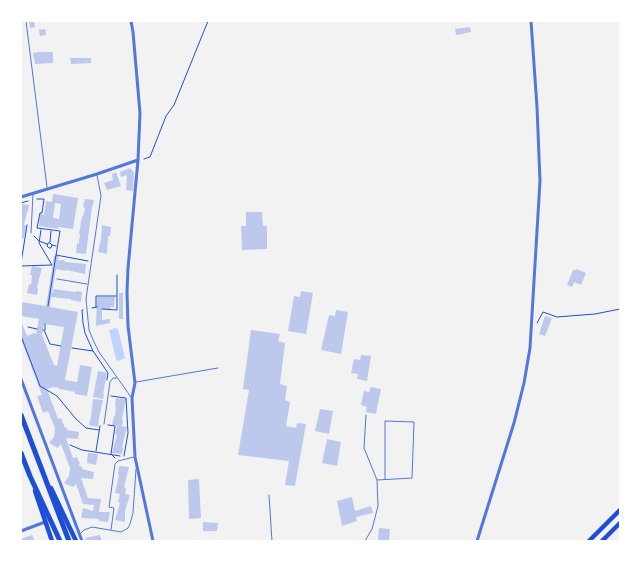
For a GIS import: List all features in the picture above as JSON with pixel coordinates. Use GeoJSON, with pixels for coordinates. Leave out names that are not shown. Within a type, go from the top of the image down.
{"type":"FeatureCollection","features":[{"type":"Feature","properties":{"kind":"main road"},"geometry":{"type":"LineString","coordinates":[[21,415],[69,541]]}},
{"type":"Feature","properties":{"kind":"main road"},"geometry":{"type":"LineString","coordinates":[[21,453],[52,541]]}},
{"type":"Feature","properties":{"kind":"main road"},"geometry":{"type":"LineString","coordinates":[[43,471],[76,541]]}},
{"type":"Feature","properties":{"kind":"main road"},"geometry":{"type":"LineString","coordinates":[[30,476],[60,541]]}},
{"type":"Feature","properties":{"kind":"main road"},"geometry":{"type":"LineString","coordinates":[[588,541],[620,510]]}},
{"type":"Feature","properties":{"kind":"main road"},"geometry":{"type":"LineString","coordinates":[[602,541],[620,523]]}},
{"type":"Feature","properties":{"kind":"street"},"geometry":{"type":"LineString","coordinates":[[131,21],[140,113],[138,160],[128,268],[128,326],[135,383],[132,398],[134,457],[153,541]]}},
{"type":"Feature","properties":{"kind":"street"},"geometry":{"type":"LineString","coordinates":[[477,541],[514,424],[524,383],[532,332],[540,181],[537,107],[530,21]]}},
{"type":"Feature","properties":{"kind":"street"},"geometry":{"type":"LineString","coordinates":[[21,197],[138,160]]}},
{"type":"Feature","properties":{"kind":"street"},"geometry":{"type":"LineString","coordinates":[[21,379],[82,541]]}},
{"type":"Feature","properties":{"kind":"street"},"geometry":{"type":"LineString","coordinates":[[21,531],[45,522]]}},
{"type":"Feature","properties":{"kind":"lane"},"geometry":{"type":"LineString","coordinates":[[26,21],[48,189]]}},
{"type":"Feature","properties":{"kind":"lane"},"geometry":{"type":"LineString","coordinates":[[97,174],[101,196],[86,304],[90,333],[99,352],[132,398]]}},
{"type":"Feature","properties":{"kind":"lane"},"geometry":{"type":"LineString","coordinates":[[31,233],[33,194]]}},
{"type":"Feature","properties":{"kind":"lane"},"geometry":{"type":"LineString","coordinates":[[57,279],[88,284]]}},
{"type":"Feature","properties":{"kind":"lane"},"geometry":{"type":"LineString","coordinates":[[135,383],[218,368]]}},
{"type":"Feature","properties":{"kind":"lane"},"geometry":{"type":"LineString","coordinates":[[104,424],[111,379],[118,378]]}},
{"type":"Feature","properties":{"kind":"lane"},"geometry":{"type":"LineString","coordinates":[[365,541],[372,529],[378,506],[376,480],[364,448],[366,415]]}},
{"type":"Feature","properties":{"kind":"lane"},"geometry":{"type":"LineString","coordinates":[[376,480],[385,480],[412,478],[414,422],[385,421],[385,480]]}},
{"type":"Feature","properties":{"kind":"lane"},"geometry":{"type":"LineString","coordinates":[[110,530],[114,508],[109,507],[116,464],[118,461],[134,457]]}},
{"type":"Feature","properties":{"kind":"lane"},"geometry":{"type":"LineString","coordinates":[[80,534],[92,527],[121,532],[128,528],[133,513],[136,468]]}},
{"type":"Feature","properties":{"kind":"lane"},"geometry":{"type":"LineString","coordinates":[[135,491],[142,489]]}},
{"type":"Feature","properties":{"kind":"lane"},"geometry":{"type":"LineString","coordinates":[[269,495],[272,541]]}},
{"type":"Feature","properties":{"kind":"path"},"geometry":{"type":"LineString","coordinates":[[138,160],[150,157],[166,116],[174,105],[208,21]]}},
{"type":"Feature","properties":{"kind":"path"},"geometry":{"type":"LineString","coordinates":[[34,198],[44,199],[37,228],[60,231],[48,306]]}},
{"type":"Feature","properties":{"kind":"path"},"geometry":{"type":"LineString","coordinates":[[28,218],[21,265],[52,264],[39,241],[31,233]]}},
{"type":"Feature","properties":{"kind":"path"},"geometry":{"type":"LineString","coordinates":[[39,241],[41,228]]}},
{"type":"Feature","properties":{"kind":"path"},"geometry":{"type":"LineString","coordinates":[[51,230],[50,243],[52,246]]}},
{"type":"Feature","properties":{"kind":"path"},"geometry":{"type":"LineString","coordinates":[[39,241],[47,244],[50,243]]}},
{"type":"Feature","properties":{"kind":"path"},"geometry":{"type":"LineString","coordinates":[[47,244],[47,248],[57,246]]}},
{"type":"Feature","properties":{"kind":"path"},"geometry":{"type":"LineString","coordinates":[[56,255],[92,261]]}},
{"type":"Feature","properties":{"kind":"path"},"geometry":{"type":"LineString","coordinates":[[102,308],[116,310],[116,276]]}},
{"type":"Feature","properties":{"kind":"path"},"geometry":{"type":"LineString","coordinates":[[96,308],[96,296],[117,296]]}},
{"type":"Feature","properties":{"kind":"path"},"geometry":{"type":"LineString","coordinates":[[532,332],[542,312],[557,317],[596,314],[620,309]]}},
{"type":"Feature","properties":{"kind":"path"},"geometry":{"type":"LineString","coordinates":[[45,324],[44,330],[50,344],[60,346]]}},
{"type":"Feature","properties":{"kind":"path"},"geometry":{"type":"LineString","coordinates":[[28,327],[37,329]]}},
{"type":"Feature","properties":{"kind":"path"},"geometry":{"type":"LineString","coordinates":[[21,336],[40,386],[57,396],[86,428],[99,430]]}},
{"type":"Feature","properties":{"kind":"path"},"geometry":{"type":"LineString","coordinates":[[72,348],[93,351],[108,373]]}},
{"type":"Feature","properties":{"kind":"path"},"geometry":{"type":"LineString","coordinates":[[70,445],[82,450],[124,457],[128,433],[126,398],[108,395]]}},
{"type":"Feature","properties":{"kind":"path"},"geometry":{"type":"LineString","coordinates":[[100,423],[115,426],[111,454]]}},
{"type":"Feature","properties":{"kind":"path"},"geometry":{"type":"LineString","coordinates":[[111,454],[118,461]]}},
{"type":"Feature","properties":{"kind":"water"},"geometry":{"type":"Polygon","coordinates":[[[118,329],[125,358],[118,361],[109,330],[118,329]]]}},
{"type":"Feature","properties":{"kind":"building"},"geometry":{"type":"Polygon","coordinates":[[[29,21],[34,21],[35,27],[30,28],[29,21]]]}},
{"type":"Feature","properties":{"kind":"building"},"geometry":{"type":"Polygon","coordinates":[[[470,27],[471,32],[456,35],[455,29],[470,27]]]}},
{"type":"Feature","properties":{"kind":"building"},"geometry":{"type":"Polygon","coordinates":[[[45,29],[46,35],[40,36],[39,30],[45,29]]]}},
{"type":"Feature","properties":{"kind":"building"},"geometry":{"type":"Polygon","coordinates":[[[53,52],[53,63],[35,64],[33,53],[53,52]]]}},
{"type":"Feature","properties":{"kind":"building"},"geometry":{"type":"Polygon","coordinates":[[[70,58],[91,58],[91,63],[71,64],[70,58]]]}},
{"type":"Feature","properties":{"kind":"building"},"geometry":{"type":"Polygon","coordinates":[[[130,168],[134,173],[133,191],[126,190],[127,175],[121,177],[120,172],[130,168]]]}},
{"type":"Feature","properties":{"kind":"building"},"geometry":{"type":"Polygon","coordinates":[[[116,172],[121,186],[107,190],[104,183],[113,180],[112,174],[116,172]]]}},
{"type":"Feature","properties":{"kind":"building"},"geometry":{"type":"Polygon","coordinates":[[[53,194],[78,198],[73,229],[39,226],[40,214],[44,215],[46,201],[52,202],[53,194]],[[55,203],[53,218],[59,219],[61,204],[55,203]]]}},
{"type":"Feature","properties":{"kind":"building"},"geometry":{"type":"Polygon","coordinates":[[[85,199],[94,200],[86,254],[76,253],[85,199]]]}},
{"type":"Feature","properties":{"kind":"building"},"geometry":{"type":"Polygon","coordinates":[[[21,204],[29,205],[24,225],[26,226],[24,238],[21,239],[21,204]]]}},
{"type":"Feature","properties":{"kind":"building"},"geometry":{"type":"Polygon","coordinates":[[[246,212],[262,212],[263,226],[267,226],[267,249],[242,250],[241,226],[246,226],[246,212]]]}},
{"type":"Feature","properties":{"kind":"building"},"geometry":{"type":"Polygon","coordinates":[[[102,225],[111,227],[110,236],[108,236],[107,254],[98,252],[102,225]]]}},
{"type":"Feature","properties":{"kind":"building"},"geometry":{"type":"Polygon","coordinates":[[[54,256],[59,256],[57,265],[59,260],[86,264],[85,274],[56,269],[52,293],[54,289],[82,292],[81,302],[51,297],[50,307],[78,312],[65,380],[77,382],[80,365],[92,367],[87,396],[54,387],[47,389],[58,419],[61,418],[67,430],[79,432],[78,439],[66,438],[73,458],[77,457],[80,467],[82,466],[82,469],[94,472],[93,479],[81,478],[88,498],[101,499],[99,512],[110,512],[108,522],[99,521],[99,519],[81,518],[83,508],[93,511],[94,505],[83,504],[76,484],[73,487],[64,483],[69,476],[70,468],[61,444],[58,448],[49,443],[54,437],[55,428],[48,411],[43,413],[37,396],[42,395],[21,339],[21,321],[27,336],[36,334],[39,319],[21,316],[21,302],[46,306],[54,256]],[[44,324],[42,335],[54,365],[57,366],[64,327],[44,324]]]}},
{"type":"Feature","properties":{"kind":"building"},"geometry":{"type":"Polygon","coordinates":[[[32,266],[42,268],[37,295],[27,293],[29,284],[31,285],[32,275],[30,275],[32,266]]]}},
{"type":"Feature","properties":{"kind":"building"},"geometry":{"type":"Polygon","coordinates":[[[576,269],[586,273],[581,285],[574,282],[572,287],[567,285],[573,270],[576,269]]]}},
{"type":"Feature","properties":{"kind":"building"},"geometry":{"type":"Polygon","coordinates":[[[301,291],[313,293],[306,334],[288,331],[294,296],[300,297],[301,291]]]}},
{"type":"Feature","properties":{"kind":"building"},"geometry":{"type":"Polygon","coordinates":[[[119,293],[123,293],[123,319],[119,319],[119,293]]]}},
{"type":"Feature","properties":{"kind":"building"},"geometry":{"type":"Polygon","coordinates":[[[97,297],[115,297],[114,307],[102,309],[102,320],[110,319],[110,323],[96,326],[97,297]]]}},
{"type":"Feature","properties":{"kind":"building"},"geometry":{"type":"Polygon","coordinates":[[[336,310],[348,312],[341,354],[321,350],[329,315],[335,316],[336,310]]]}},
{"type":"Feature","properties":{"kind":"building"},"geometry":{"type":"Polygon","coordinates":[[[545,316],[552,318],[545,336],[539,334],[545,316]]]}},
{"type":"Feature","properties":{"kind":"building"},"geometry":{"type":"Polygon","coordinates":[[[251,330],[280,334],[278,341],[285,343],[280,384],[287,386],[285,400],[290,402],[286,426],[296,428],[297,423],[306,424],[295,486],[285,485],[289,461],[238,455],[249,390],[243,389],[251,330]]]}},
{"type":"Feature","properties":{"kind":"building"},"geometry":{"type":"Polygon","coordinates":[[[361,355],[371,356],[367,381],[357,379],[358,374],[351,373],[354,359],[360,360],[361,355]]]}},
{"type":"Feature","properties":{"kind":"building"},"geometry":{"type":"Polygon","coordinates":[[[98,371],[107,373],[103,399],[93,397],[98,371]]]}},
{"type":"Feature","properties":{"kind":"building"},"geometry":{"type":"Polygon","coordinates":[[[371,387],[381,389],[376,414],[366,412],[367,407],[361,405],[364,391],[369,392],[371,387]]]}},
{"type":"Feature","properties":{"kind":"building"},"geometry":{"type":"Polygon","coordinates":[[[116,398],[126,399],[122,426],[127,427],[122,454],[112,453],[117,435],[115,434],[117,426],[112,425],[115,416],[116,398]]]}},
{"type":"Feature","properties":{"kind":"building"},"geometry":{"type":"Polygon","coordinates":[[[93,399],[103,400],[98,427],[89,425],[93,399]]]}},
{"type":"Feature","properties":{"kind":"building"},"geometry":{"type":"Polygon","coordinates":[[[320,409],[333,411],[329,434],[315,431],[320,409]]]}},
{"type":"Feature","properties":{"kind":"building"},"geometry":{"type":"Polygon","coordinates":[[[327,439],[341,442],[337,466],[322,463],[327,439]]]}},
{"type":"Feature","properties":{"kind":"building"},"geometry":{"type":"Polygon","coordinates":[[[88,453],[98,454],[96,465],[87,463],[88,453]]]}},
{"type":"Feature","properties":{"kind":"building"},"geometry":{"type":"Polygon","coordinates":[[[119,466],[129,467],[124,487],[126,488],[125,494],[130,495],[125,511],[125,522],[115,520],[120,503],[118,502],[120,494],[115,493],[119,466]]]}},
{"type":"Feature","properties":{"kind":"building"},"geometry":{"type":"Polygon","coordinates":[[[199,479],[201,518],[189,519],[188,480],[199,479]]]}},
{"type":"Feature","properties":{"kind":"building"},"geometry":{"type":"Polygon","coordinates":[[[352,497],[355,511],[371,506],[373,513],[356,517],[357,521],[342,526],[337,501],[352,497]]]}},
{"type":"Feature","properties":{"kind":"building"},"geometry":{"type":"Polygon","coordinates":[[[203,522],[218,523],[217,531],[203,531],[203,522]]]}},
{"type":"Feature","properties":{"kind":"building"},"geometry":{"type":"Polygon","coordinates":[[[379,528],[390,529],[389,541],[378,541],[379,528]]]}},
{"type":"Feature","properties":{"kind":"building"},"geometry":{"type":"Polygon","coordinates":[[[32,535],[35,541],[21,541],[21,539],[32,535]]]}},
{"type":"Feature","properties":{"kind":"building"},"geometry":{"type":"Polygon","coordinates":[[[100,535],[102,541],[87,541],[85,538],[100,535]]]}}]}
